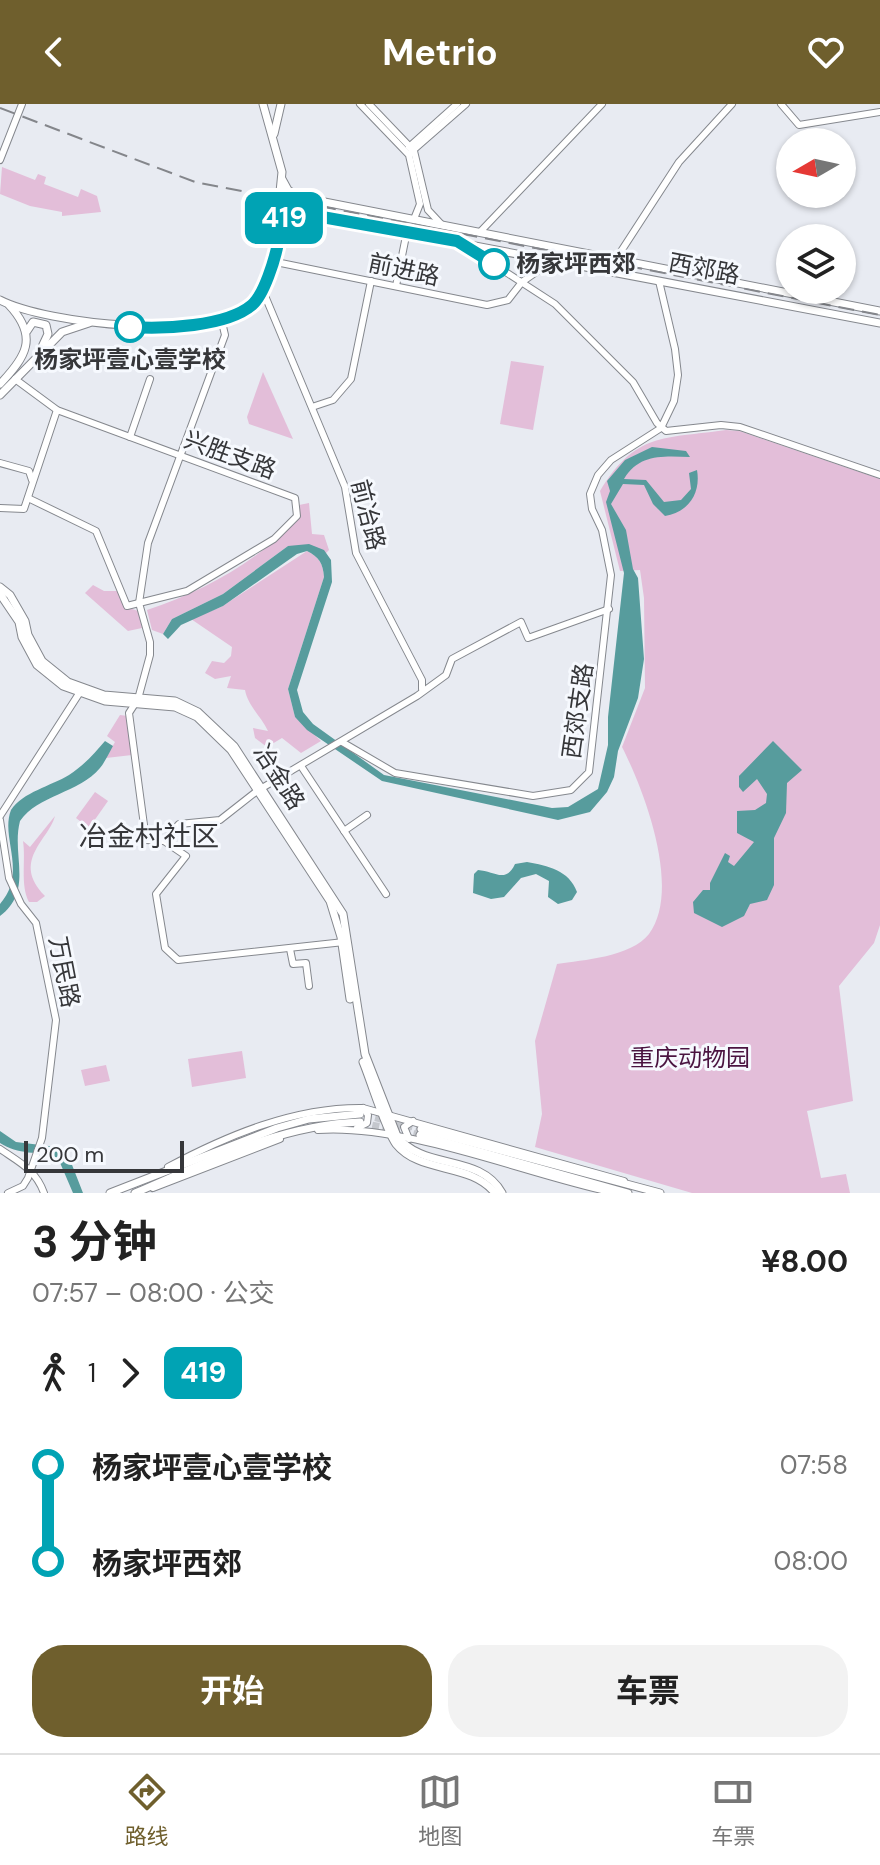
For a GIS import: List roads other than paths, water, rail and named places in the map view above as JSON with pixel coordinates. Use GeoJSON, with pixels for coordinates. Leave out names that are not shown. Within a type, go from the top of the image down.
{"type":"FeatureCollection","features":[{"type":"Feature","properties":{"kind":"main road"},"geometry":{"type":"LineString","coordinates":[[263,104],[274,137],[282,179],[288,190],[299,197]]}},
{"type":"Feature","properties":{"kind":"main road"},"geometry":{"type":"LineString","coordinates":[[274,137],[278,104]]}},
{"type":"Feature","properties":{"kind":"main road"},"geometry":{"type":"LineString","coordinates":[[271,261],[282,179]]}},
{"type":"Feature","properties":{"kind":"main road"},"geometry":{"type":"LineString","coordinates":[[296,212],[289,208],[288,201],[299,197]]}},
{"type":"Feature","properties":{"kind":"main road","name":"西郊路"},"geometry":{"type":"LineString","coordinates":[[299,197],[880,311]]}},
{"type":"Feature","properties":{"kind":"main road"},"geometry":{"type":"LineString","coordinates":[[4,302],[95,322],[165,327],[242,312],[263,291],[284,217],[296,212]]}},
{"type":"Feature","properties":{"kind":"main road","name":"西郊路"},"geometry":{"type":"LineString","coordinates":[[296,212],[880,323]]}},
{"type":"Feature","properties":{"kind":"main road"},"geometry":{"type":"LineString","coordinates":[[4,302],[23,323],[26,338]]}},
{"type":"Feature","properties":{"kind":"main road"},"geometry":{"type":"LineString","coordinates":[[0,384],[22,359],[31,323],[39,321],[46,325],[47,337],[38,354]]}},
{"type":"Feature","properties":{"kind":"main road"},"geometry":{"type":"LineString","coordinates":[[0,395],[62,332],[95,322]]}},
{"type":"Feature","properties":{"kind":"main road","name":"冶金路"},"geometry":{"type":"LineString","coordinates":[[0,587],[10,595],[25,621],[28,635],[42,661],[81,691]]}},
{"type":"Feature","properties":{"kind":"main road","name":"冶金路"},"geometry":{"type":"LineString","coordinates":[[0,594],[19,622],[22,637],[37,665],[63,686],[136,701],[175,701],[198,712],[234,746],[343,914],[365,1054],[393,1135]]}},
{"type":"Feature","properties":{"kind":"main road"},"geometry":{"type":"LineString","coordinates":[[110,1193],[277,1128],[337,1115],[360,1118]]}},
{"type":"Feature","properties":{"kind":"main road"},"geometry":{"type":"LineString","coordinates":[[138,1192],[277,1134],[360,1118]]}},
{"type":"Feature","properties":{"kind":"main road"},"geometry":{"type":"LineString","coordinates":[[628,1193],[420,1132],[660,1193]]}},
{"type":"Feature","properties":{"kind":"main road"},"geometry":{"type":"LineString","coordinates":[[393,1135],[410,1155],[477,1177],[495,1193]]}},
{"type":"Feature","properties":{"kind":"main road"},"geometry":{"type":"LineString","coordinates":[[393,1135],[420,1153],[479,1170],[491,1178],[502,1193]]}},
{"type":"Feature","properties":{"kind":"street"},"geometry":{"type":"LineString","coordinates":[[0,160],[22,104]]}},
{"type":"Feature","properties":{"kind":"street"},"geometry":{"type":"LineString","coordinates":[[360,104],[409,150],[420,204],[414,219]]}},
{"type":"Feature","properties":{"kind":"street"},"geometry":{"type":"LineString","coordinates":[[369,104],[409,150],[428,210],[442,225]]}},
{"type":"Feature","properties":{"kind":"street"},"geometry":{"type":"LineString","coordinates":[[409,150],[457,104]]}},
{"type":"Feature","properties":{"kind":"street"},"geometry":{"type":"LineString","coordinates":[[409,150],[466,104]]}},
{"type":"Feature","properties":{"kind":"street"},"geometry":{"type":"LineString","coordinates":[[480,232],[602,104]]}},
{"type":"Feature","properties":{"kind":"street"},"geometry":{"type":"LineString","coordinates":[[613,273],[616,259],[679,162],[732,104]]}},
{"type":"Feature","properties":{"kind":"street"},"geometry":{"type":"LineString","coordinates":[[781,104],[799,125],[880,112]]}},
{"type":"Feature","properties":{"kind":"street"},"geometry":{"type":"LineString","coordinates":[[399,135],[407,137],[425,133]]}},
{"type":"Feature","properties":{"kind":"street"},"geometry":{"type":"LineString","coordinates":[[396,286],[407,231]]}},
{"type":"Feature","properties":{"kind":"street"},"geometry":{"type":"LineString","coordinates":[[457,241],[555,304],[633,382],[661,428],[671,432],[721,425],[740,427],[880,475]]}},
{"type":"Feature","properties":{"kind":"street","name":"前进路"},"geometry":{"type":"LineString","coordinates":[[271,261],[487,305],[508,300],[522,282],[552,261]]}},
{"type":"Feature","properties":{"kind":"street"},"geometry":{"type":"LineString","coordinates":[[312,407],[333,400],[344,392],[351,379],[371,281]]}},
{"type":"Feature","properties":{"kind":"street"},"geometry":{"type":"LineString","coordinates":[[659,281],[678,375],[674,401],[661,428]]}},
{"type":"Feature","properties":{"kind":"street","name":"前冶路"},"geometry":{"type":"LineString","coordinates":[[263,291],[345,487],[356,553],[422,680],[422,689]]}},
{"type":"Feature","properties":{"kind":"street"},"geometry":{"type":"LineString","coordinates":[[221,318],[225,335],[148,543],[139,603],[150,642],[136,701],[129,713],[143,836],[149,842],[164,841],[186,856],[156,894],[165,948],[184,961],[345,942]]}},
{"type":"Feature","properties":{"kind":"street","name":"兴胜支路"},"geometry":{"type":"LineString","coordinates":[[15,379],[57,410],[295,498],[297,516],[274,539],[187,591],[139,603]]}},
{"type":"Feature","properties":{"kind":"street"},"geometry":{"type":"LineString","coordinates":[[130,437],[150,379]]}},
{"type":"Feature","properties":{"kind":"street"},"geometry":{"type":"LineString","coordinates":[[0,508],[24,509],[57,410]]}},
{"type":"Feature","properties":{"kind":"street","name":"西郊支路"},"geometry":{"type":"LineString","coordinates":[[342,742],[395,773],[533,796],[571,790],[589,772],[609,609],[609,558],[590,494],[598,475],[611,460],[661,428]]}},
{"type":"Feature","properties":{"kind":"street"},"geometry":{"type":"LineString","coordinates":[[0,463],[29,471],[31,488]]}},
{"type":"Feature","properties":{"kind":"street"},"geometry":{"type":"LineString","coordinates":[[28,498],[96,531],[127,606],[139,603]]}},
{"type":"Feature","properties":{"kind":"street"},"geometry":{"type":"LineString","coordinates":[[164,841],[174,827],[215,822],[260,790],[375,722],[446,675],[452,659],[521,622],[528,638],[609,609]]}},
{"type":"Feature","properties":{"kind":"street"},"geometry":{"type":"LineString","coordinates":[[0,818],[81,691]]}},
{"type":"Feature","properties":{"kind":"street"},"geometry":{"type":"LineString","coordinates":[[301,766],[386,894]]}},
{"type":"Feature","properties":{"kind":"street"},"geometry":{"type":"LineString","coordinates":[[0,796],[12,796]]}},
{"type":"Feature","properties":{"kind":"street"},"geometry":{"type":"LineString","coordinates":[[344,831],[367,815]]}},
{"type":"Feature","properties":{"kind":"street","name":"万民路"},"geometry":{"type":"LineString","coordinates":[[0,818],[9,878],[21,904],[36,923],[56,1020],[42,1138],[31,1167]]}},
{"type":"Feature","properties":{"kind":"street"},"geometry":{"type":"LineString","coordinates":[[290,949],[293,964],[306,963],[309,986]]}},
{"type":"Feature","properties":{"kind":"street"},"geometry":{"type":"LineString","coordinates":[[138,1192],[157,1190],[278,1139],[387,1113],[615,1177],[645,1189]]}},
{"type":"Feature","properties":{"kind":"street"},"geometry":{"type":"LineString","coordinates":[[360,1118],[393,1135],[615,1193]]}},
{"type":"Feature","properties":{"kind":"street"},"geometry":{"type":"LineString","coordinates":[[410,1139],[404,1127],[413,1121]]}},
{"type":"Feature","properties":{"kind":"street"},"geometry":{"type":"LineString","coordinates":[[0,1149],[31,1167],[40,1179],[44,1193]]}},
{"type":"Feature","properties":{"kind":"street"},"geometry":{"type":"LineString","coordinates":[[8,1193],[23,1186],[31,1167]]}},
{"type":"Feature","properties":{"kind":"water"},"geometry":{"type":"Polygon","coordinates":[[[652,447],[686,451],[690,457],[652,458],[637,465],[624,479],[646,480],[664,502],[681,500],[691,489],[689,473],[697,470],[697,486],[687,506],[665,516],[653,504],[644,485],[623,484],[611,504],[626,530],[633,569],[638,578],[644,659],[638,698],[618,751],[614,777],[607,792],[590,812],[558,820],[382,781],[307,730],[295,717],[288,689],[324,577],[320,561],[307,551],[297,554],[223,606],[181,625],[168,639],[163,634],[172,619],[223,594],[288,546],[309,544],[324,550],[331,560],[332,582],[297,690],[303,712],[313,724],[384,775],[552,808],[568,807],[598,789],[608,745],[608,717],[624,573],[606,502],[610,491],[607,481],[625,460],[652,447]]]}},
{"type":"Feature","properties":{"kind":"water"},"geometry":{"type":"Polygon","coordinates":[[[105,741],[113,746],[102,766],[81,783],[37,805],[20,821],[19,883],[10,906],[0,916],[0,904],[12,880],[11,810],[30,794],[74,771],[105,741]]]}},
{"type":"Feature","properties":{"kind":"water"},"geometry":{"type":"Polygon","coordinates":[[[773,741],[802,770],[787,783],[786,813],[774,838],[774,885],[767,900],[750,904],[744,916],[722,927],[694,913],[693,902],[703,890],[710,890],[710,883],[725,853],[730,856],[728,862],[734,866],[754,842],[737,833],[737,811],[755,810],[766,803],[767,794],[757,779],[743,792],[739,787],[739,776],[773,741]]]}},
{"type":"Feature","properties":{"kind":"water"},"geometry":{"type":"Polygon","coordinates":[[[527,862],[550,867],[569,879],[577,892],[572,900],[558,904],[548,897],[549,881],[536,874],[521,878],[504,897],[491,899],[473,893],[474,874],[478,870],[504,875],[515,864],[527,862]]]}},
{"type":"Feature","properties":{"kind":"water"},"geometry":{"type":"Polygon","coordinates":[[[0,1131],[16,1142],[57,1147],[67,1152],[83,1193],[73,1193],[58,1158],[7,1147],[0,1143],[0,1131]]]}},
{"type":"Feature","properties":{"kind":"tunnel"},"geometry":{"type":"LineString","coordinates":[[365,1115],[421,1129]]}},
{"type":"Feature","properties":{"kind":"tunnel"},"geometry":{"type":"LineString","coordinates":[[362,1123],[420,1135]]}},
{"type":"Feature","properties":{"kind":"railway"},"geometry":{"type":"LineString","coordinates":[[0,108],[195,182],[880,315]]}},
{"type":"Feature","properties":{"kind":"place","name":"杨家坪西郊"},"geometry":{"type":"Point","coordinates":[494,264]}},
{"type":"Feature","properties":{"kind":"place","name":"杨家坪壹心壹学校"},"geometry":{"type":"Point","coordinates":[130,327]}},
{"type":"Feature","properties":{"kind":"district","name":"冶金村社区"},"geometry":{"type":"Point","coordinates":[149,836]}},
{"type":"Feature","properties":{"kind":"park label","name":"重庆动物园"},"geometry":{"type":"Point","coordinates":[690,1058]}}]}
